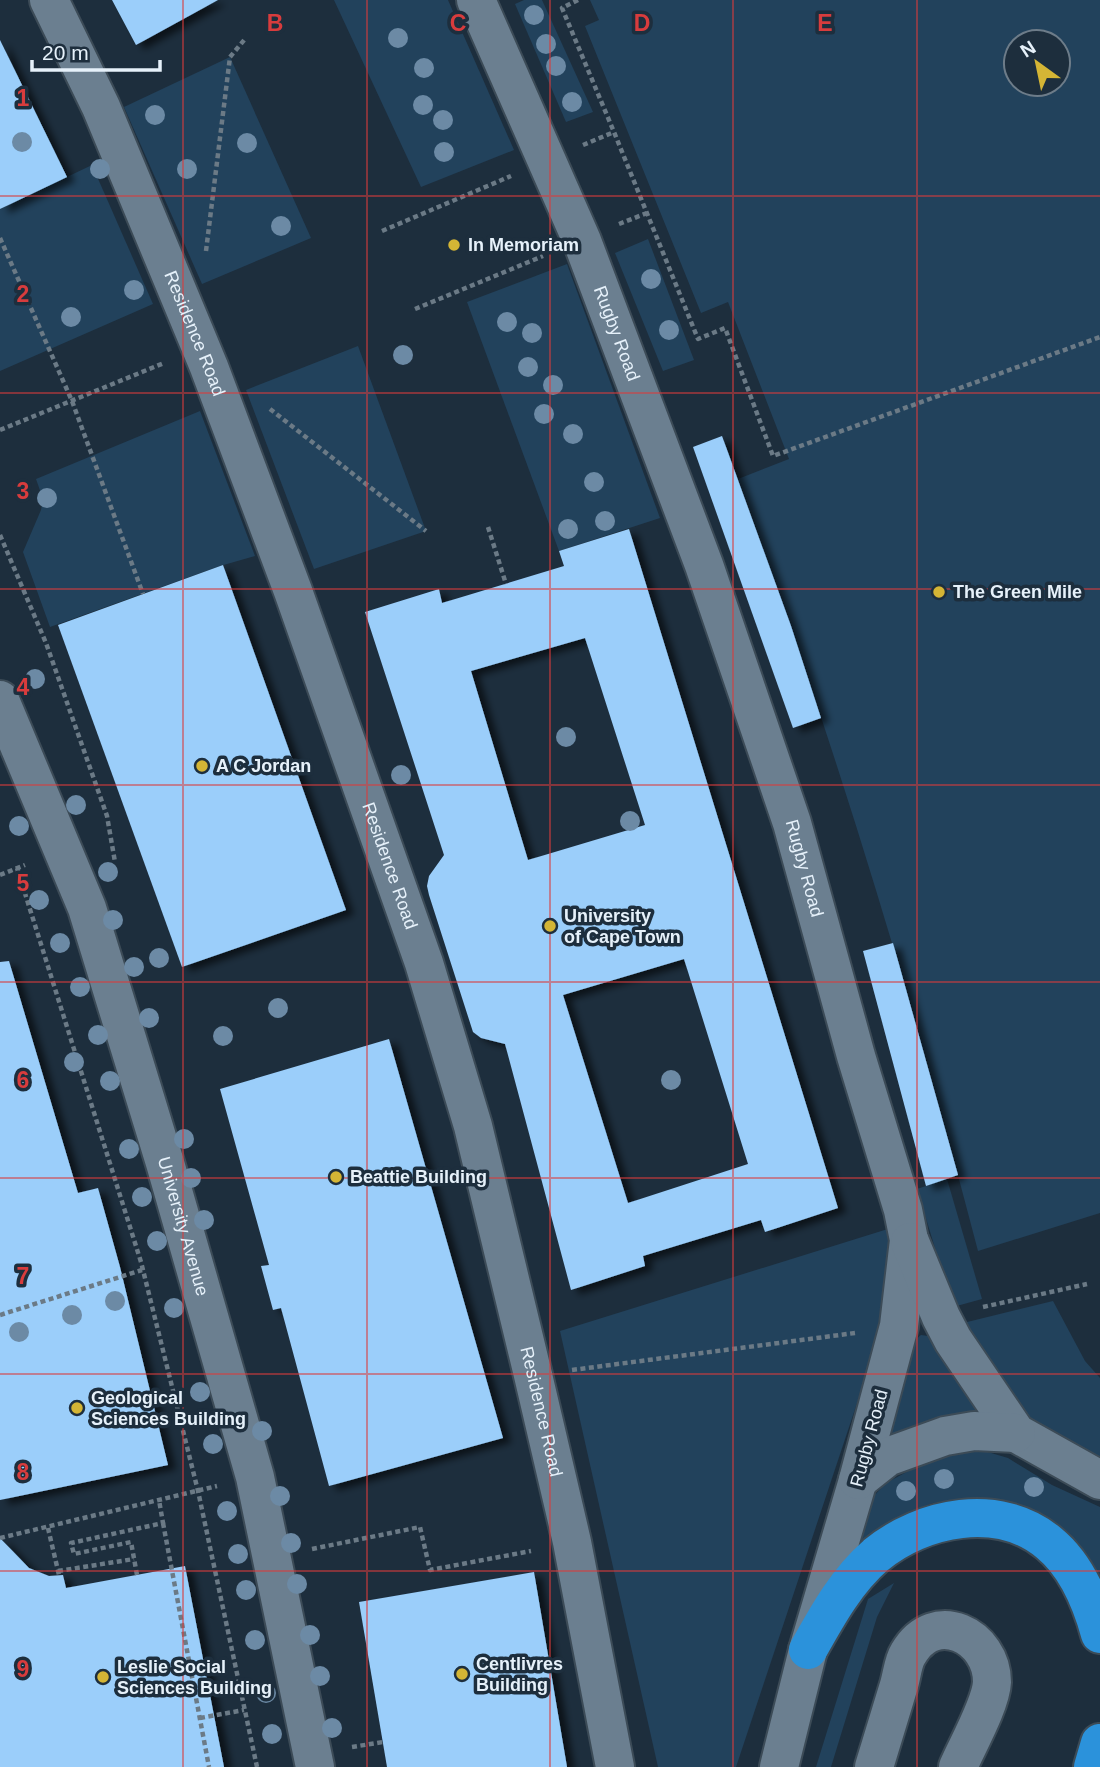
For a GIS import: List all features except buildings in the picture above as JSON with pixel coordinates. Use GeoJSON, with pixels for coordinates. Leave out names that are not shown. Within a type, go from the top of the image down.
{"type":"FeatureCollection","features":[{"type":"Feature","properties":{"kind":"highway"},"geometry":{"type":"LineString","coordinates":[[808,1650],[835,1603],[876,1555],[901,1538],[927,1526],[954,1520],[987,1519],[1009,1522],[1048,1542],[1076,1575],[1090,1603],[1100,1634]]}},
{"type":"Feature","properties":{"kind":"highway"},"geometry":{"type":"LineString","coordinates":[[1093,1767],[1100,1743]]}},
{"type":"Feature","properties":{"kind":"street","name":"Residence Road"},"geometry":{"type":"LineString","coordinates":[[49,0],[102,107],[189,318],[293,591],[424,963],[472,1126],[533,1375],[572,1542],[615,1767]]}},
{"type":"Feature","properties":{"kind":"street","name":"Rugby Road"},"geometry":{"type":"LineString","coordinates":[[476,0],[582,241],[704,565],[792,823],[856,1056],[903,1210],[909,1240],[899,1326],[858,1480],[808,1650],[779,1767]]}},
{"type":"Feature","properties":{"kind":"street","name":"University Avenue"},"geometry":{"type":"LineString","coordinates":[[0,700],[87,908],[169,1176],[255,1477],[273,1556],[330,1758]]}},
{"type":"Feature","properties":{"kind":"street"},"geometry":{"type":"LineString","coordinates":[[909,1240],[953,1340],[1016,1433]]}},
{"type":"Feature","properties":{"kind":"street"},"geometry":{"type":"LineString","coordinates":[[858,1480],[887,1457],[945,1436],[974,1431],[1016,1433],[1100,1480]]}},
{"type":"Feature","properties":{"kind":"street"},"geometry":{"type":"LineString","coordinates":[[874,1767],[908,1654],[923,1637],[940,1629],[955,1630],[967,1636],[980,1649],[989,1666],[992,1683],[987,1702],[958,1767]]}},
{"type":"Feature","properties":{"kind":"path"},"geometry":{"type":"LineString","coordinates":[[578,0],[562,8],[698,339],[726,328],[773,456],[1100,337]]}},
{"type":"Feature","properties":{"kind":"path"},"geometry":{"type":"LineString","coordinates":[[206,257],[230,57],[245,39]]}},
{"type":"Feature","properties":{"kind":"path"},"geometry":{"type":"LineString","coordinates":[[574,149],[614,132]]}},
{"type":"Feature","properties":{"kind":"path"},"geometry":{"type":"LineString","coordinates":[[382,231],[486,187]]}},
{"type":"Feature","properties":{"kind":"path"},"geometry":{"type":"LineString","coordinates":[[637,216],[647,213]]}},
{"type":"Feature","properties":{"kind":"path"},"geometry":{"type":"LineString","coordinates":[[0,238],[72,401],[143,594]]}},
{"type":"Feature","properties":{"kind":"path"},"geometry":{"type":"LineString","coordinates":[[415,309],[545,255]]}},
{"type":"Feature","properties":{"kind":"path"},"geometry":{"type":"LineString","coordinates":[[0,430],[144,371]]}},
{"type":"Feature","properties":{"kind":"path"},"geometry":{"type":"LineString","coordinates":[[267,406],[426,531]]}},
{"type":"Feature","properties":{"kind":"path"},"geometry":{"type":"LineString","coordinates":[[488,527],[506,584]]}},
{"type":"Feature","properties":{"kind":"path"},"geometry":{"type":"LineString","coordinates":[[16,868],[71,1036],[142,1270],[198,1490],[257,1767]]}},
{"type":"Feature","properties":{"kind":"path"},"geometry":{"type":"LineString","coordinates":[[0,1315],[142,1270]]}},
{"type":"Feature","properties":{"kind":"path"},"geometry":{"type":"LineString","coordinates":[[984,1307],[1087,1284]]}},
{"type":"Feature","properties":{"kind":"path"},"geometry":{"type":"LineString","coordinates":[[533,1375],[844,1335]]}},
{"type":"Feature","properties":{"kind":"path"},"geometry":{"type":"LineString","coordinates":[[0,1538],[255,1477]]}},
{"type":"Feature","properties":{"kind":"path"},"geometry":{"type":"LineString","coordinates":[[159,1500],[209,1767]]}},
{"type":"Feature","properties":{"kind":"path"},"geometry":{"type":"LineString","coordinates":[[137,1575],[131,1542],[74,1554],[71,1543],[163,1523]]}},
{"type":"Feature","properties":{"kind":"path"},"geometry":{"type":"LineString","coordinates":[[273,1556],[420,1527],[430,1570],[572,1542]]}},
{"type":"Feature","properties":{"kind":"path"},"geometry":{"type":"LineString","coordinates":[[48,1528],[59,1573],[134,1559]]}},
{"type":"Feature","properties":{"kind":"path"},"geometry":{"type":"LineString","coordinates":[[200,1718],[244,1710]]}},
{"type":"Feature","properties":{"kind":"path"},"geometry":{"type":"LineString","coordinates":[[330,1758],[383,1742]]}},
{"type":"Feature","properties":{"kind":"shaded area"},"geometry":{"type":"Polygon","coordinates":[[[334,0],[448,0],[514,150],[421,187],[334,0]]]}},
{"type":"Feature","properties":{"kind":"shaded area"},"geometry":{"type":"Polygon","coordinates":[[[524,0],[542,0],[593,112],[566,122],[515,4],[524,0]]]}},
{"type":"Feature","properties":{"kind":"shaded area","name":"The Green Mile"},"geometry":{"type":"Polygon","coordinates":[[[590,0],[1100,0],[1100,1213],[978,1251],[925,1056],[867,862],[805,670],[738,479],[789,459],[728,302],[701,313],[585,26],[599,20],[590,0]]]}},
{"type":"Feature","properties":{"kind":"shaded area"},"geometry":{"type":"Polygon","coordinates":[[[230,57],[311,238],[202,284],[124,107],[230,57]]]}},
{"type":"Feature","properties":{"kind":"shaded area"},"geometry":{"type":"Polygon","coordinates":[[[92,165],[153,304],[0,371],[0,209],[92,165]]]}},
{"type":"Feature","properties":{"kind":"shaded area"},"geometry":{"type":"Polygon","coordinates":[[[648,239],[694,360],[663,371],[615,253],[648,239]]]}},
{"type":"Feature","properties":{"kind":"shaded area"},"geometry":{"type":"Polygon","coordinates":[[[567,264],[660,518],[559,551],[467,302],[567,264]]]}},
{"type":"Feature","properties":{"kind":"shaded area"},"geometry":{"type":"Polygon","coordinates":[[[358,346],[426,531],[314,569],[246,390],[358,346]]]}},
{"type":"Feature","properties":{"kind":"shaded area"},"geometry":{"type":"Polygon","coordinates":[[[200,411],[255,556],[50,627],[23,552],[43,499],[36,479],[200,411]]]}},
{"type":"Feature","properties":{"kind":"shaded area"},"geometry":{"type":"Polygon","coordinates":[[[947,1179],[982,1299],[953,1307],[917,1189],[947,1179]]]}},
{"type":"Feature","properties":{"kind":"shaded area"},"geometry":{"type":"Polygon","coordinates":[[[891,1228],[886,1316],[736,1767],[658,1767],[560,1331],[891,1228]]]}},
{"type":"Feature","properties":{"kind":"shaded area"},"geometry":{"type":"Polygon","coordinates":[[[1053,1301],[1085,1361],[1100,1378],[1100,1464],[1022,1413],[959,1324],[1053,1301]]]}},
{"type":"Feature","properties":{"kind":"shaded area"},"geometry":{"type":"Polygon","coordinates":[[[921,1335],[928,1336],[981,1412],[886,1447],[903,1369],[921,1335]]]}},
{"type":"Feature","properties":{"kind":"shaded area"},"geometry":{"type":"Polygon","coordinates":[[[981,1450],[1008,1458],[1052,1485],[1100,1507],[1100,1583],[970,1501],[933,1503],[885,1526],[860,1546],[854,1545],[870,1500],[886,1483],[929,1460],[953,1452],[981,1450]]]}},
{"type":"Feature","properties":{"kind":"shaded area"},"geometry":{"type":"Polygon","coordinates":[[[894,1583],[877,1617],[831,1767],[816,1767],[868,1599],[894,1583]]]}},
{"type":"Feature","properties":{"kind":"place","name":"In Memoriam"},"geometry":{"type":"Point","coordinates":[454,245]}},
{"type":"Feature","properties":{"kind":"place","name":"The Green Mile"},"geometry":{"type":"Point","coordinates":[939,592]}},
{"type":"Feature","properties":{"kind":"place","name":"A C Jordan"},"geometry":{"type":"Point","coordinates":[202,766]}},
{"type":"Feature","properties":{"kind":"place","name":"University of Cape Town"},"geometry":{"type":"Point","coordinates":[550,926]}},
{"type":"Feature","properties":{"kind":"place","name":"Beattie Building"},"geometry":{"type":"Point","coordinates":[336,1177]}},
{"type":"Feature","properties":{"kind":"place","name":"Geological Sciences Building"},"geometry":{"type":"Point","coordinates":[77,1408]}},
{"type":"Feature","properties":{"kind":"place","name":"Centlivres Building"},"geometry":{"type":"Point","coordinates":[462,1674]}},
{"type":"Feature","properties":{"kind":"place","name":"Leslie Social Sciences Building"},"geometry":{"type":"Point","coordinates":[103,1677]}}]}
